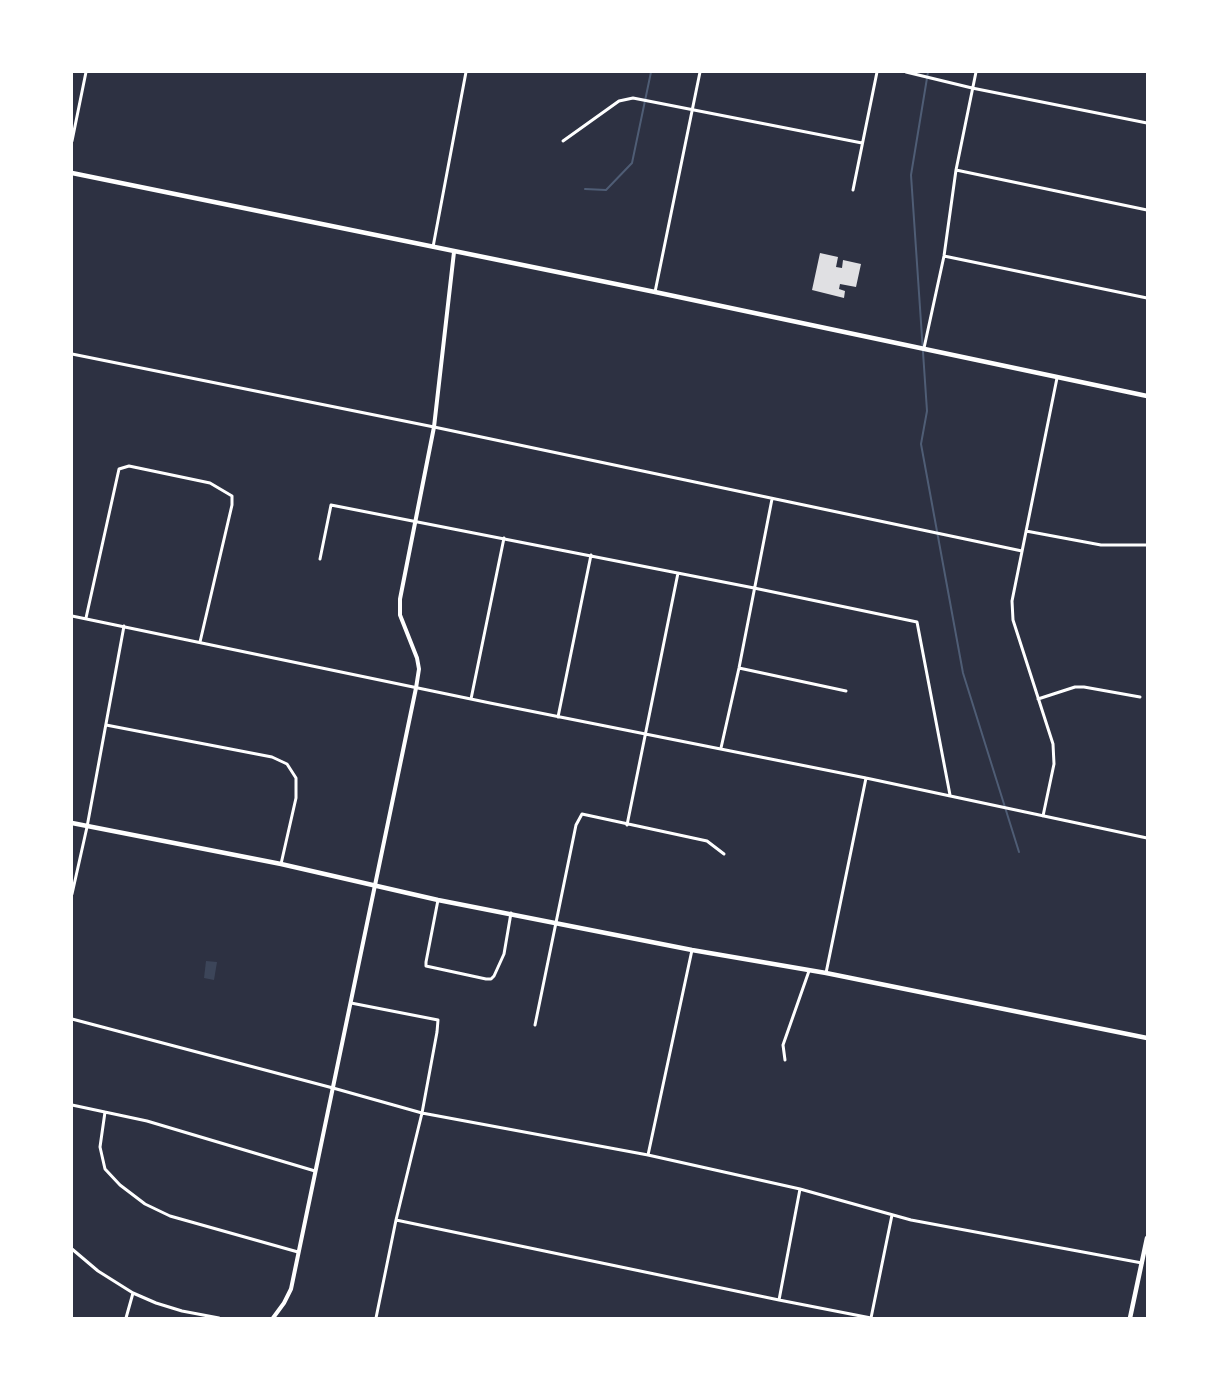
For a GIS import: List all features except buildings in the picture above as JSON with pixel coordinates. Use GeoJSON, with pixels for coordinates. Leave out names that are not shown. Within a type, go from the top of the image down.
{"type":"FeatureCollection","features":[{"type":"Feature","properties":{"kind":"main road"},"geometry":{"type":"LineString","coordinates":[[72,173],[655,292],[1147,396]]}},
{"type":"Feature","properties":{"kind":"main road"},"geometry":{"type":"LineString","coordinates":[[72,823],[281,864],[438,900],[557,922],[692,950],[809,971],[826,972],[1147,1038]]}},
{"type":"Feature","properties":{"kind":"main road"},"geometry":{"type":"LineString","coordinates":[[1130,1318],[1147,1238]]}},
{"type":"Feature","properties":{"kind":"street"},"geometry":{"type":"LineString","coordinates":[[72,141],[86,72]]}},
{"type":"Feature","properties":{"kind":"street"},"geometry":{"type":"LineString","coordinates":[[432,247],[466,72]]}},
{"type":"Feature","properties":{"kind":"street"},"geometry":{"type":"LineString","coordinates":[[655,292],[700,72]]}},
{"type":"Feature","properties":{"kind":"street"},"geometry":{"type":"LineString","coordinates":[[853,190],[877,72]]}},
{"type":"Feature","properties":{"kind":"street"},"geometry":{"type":"LineString","coordinates":[[906,72],[972,88],[1147,123]]}},
{"type":"Feature","properties":{"kind":"street"},"geometry":{"type":"LineString","coordinates":[[924,348],[944,256],[956,170],[976,72]]}},
{"type":"Feature","properties":{"kind":"street"},"geometry":{"type":"LineString","coordinates":[[563,141],[619,100],[633,98],[862,144]]}},
{"type":"Feature","properties":{"kind":"street"},"geometry":{"type":"LineString","coordinates":[[956,170],[1147,210]]}},
{"type":"Feature","properties":{"kind":"street"},"geometry":{"type":"LineString","coordinates":[[273,1318],[284,1303],[291,1289],[416,688],[419,669],[417,658],[400,615],[400,599],[434,427],[454,252]]}},
{"type":"Feature","properties":{"kind":"street"},"geometry":{"type":"LineString","coordinates":[[944,256],[1147,298]]}},
{"type":"Feature","properties":{"kind":"street"},"geometry":{"type":"LineString","coordinates":[[72,354],[434,427],[1022,551]]}},
{"type":"Feature","properties":{"kind":"street"},"geometry":{"type":"LineString","coordinates":[[1043,816],[1054,764],[1053,744],[1013,620],[1012,601],[1057,378]]}},
{"type":"Feature","properties":{"kind":"street"},"geometry":{"type":"LineString","coordinates":[[86,618],[119,469],[129,466],[210,483],[232,496],[232,504],[200,642]]}},
{"type":"Feature","properties":{"kind":"street"},"geometry":{"type":"LineString","coordinates":[[721,748],[739,668],[772,498]]}},
{"type":"Feature","properties":{"kind":"street"},"geometry":{"type":"LineString","coordinates":[[320,559],[331,505],[591,555],[917,622],[950,795]]}},
{"type":"Feature","properties":{"kind":"street"},"geometry":{"type":"LineString","coordinates":[[1026,531],[1101,545],[1147,545]]}},
{"type":"Feature","properties":{"kind":"street"},"geometry":{"type":"LineString","coordinates":[[471,699],[504,538]]}},
{"type":"Feature","properties":{"kind":"street"},"geometry":{"type":"LineString","coordinates":[[558,717],[591,555]]}},
{"type":"Feature","properties":{"kind":"street"},"geometry":{"type":"LineString","coordinates":[[626,825],[678,573]]}},
{"type":"Feature","properties":{"kind":"street"},"geometry":{"type":"LineString","coordinates":[[72,616],[558,717],[721,748],[950,795],[1147,838]]}},
{"type":"Feature","properties":{"kind":"street"},"geometry":{"type":"LineString","coordinates":[[72,894],[88,827],[124,626]]}},
{"type":"Feature","properties":{"kind":"street"},"geometry":{"type":"LineString","coordinates":[[739,668],[846,691]]}},
{"type":"Feature","properties":{"kind":"street"},"geometry":{"type":"LineString","coordinates":[[1038,699],[1075,687],[1084,687],[1140,697]]}},
{"type":"Feature","properties":{"kind":"street"},"geometry":{"type":"LineString","coordinates":[[106,725],[272,757],[287,764],[296,778],[296,798],[281,864]]}},
{"type":"Feature","properties":{"kind":"street"},"geometry":{"type":"LineString","coordinates":[[826,972],[866,778]]}},
{"type":"Feature","properties":{"kind":"street"},"geometry":{"type":"LineString","coordinates":[[535,1025],[576,825],[582,814],[626,825],[708,841],[724,854]]}},
{"type":"Feature","properties":{"kind":"street"},"geometry":{"type":"LineString","coordinates":[[438,900],[426,966],[490,979],[494,976],[504,954],[511,913]]}},
{"type":"Feature","properties":{"kind":"street"},"geometry":{"type":"LineString","coordinates":[[648,1155],[692,950]]}},
{"type":"Feature","properties":{"kind":"street"},"geometry":{"type":"LineString","coordinates":[[785,1060],[783,1045],[809,971]]}},
{"type":"Feature","properties":{"kind":"street"},"geometry":{"type":"LineString","coordinates":[[351,1003],[438,1020],[422,1113],[396,1220],[376,1318]]}},
{"type":"Feature","properties":{"kind":"street"},"geometry":{"type":"LineString","coordinates":[[72,1019],[334,1088],[422,1113],[648,1155],[800,1189],[892,1215],[1142,1263]]}},
{"type":"Feature","properties":{"kind":"street"},"geometry":{"type":"LineString","coordinates":[[72,1105],[147,1121],[315,1171]]}},
{"type":"Feature","properties":{"kind":"street"},"geometry":{"type":"LineString","coordinates":[[105,1112],[100,1147],[105,1169],[120,1185],[145,1204],[170,1216],[298,1252]]}},
{"type":"Feature","properties":{"kind":"street"},"geometry":{"type":"LineString","coordinates":[[779,1300],[800,1189]]}},
{"type":"Feature","properties":{"kind":"street"},"geometry":{"type":"LineString","coordinates":[[396,1220],[871,1318],[892,1215]]}},
{"type":"Feature","properties":{"kind":"street"},"geometry":{"type":"LineString","coordinates":[[72,1249],[98,1271],[133,1293],[156,1303],[182,1311],[219,1318]]}},
{"type":"Feature","properties":{"kind":"street"},"geometry":{"type":"LineString","coordinates":[[126,1318],[133,1293]]}},
{"type":"Feature","properties":{"kind":"shaded area"},"geometry":{"type":"Polygon","coordinates":[[[206,961],[217,962],[214,980],[204,978],[206,961]]]}},
{"type":"Feature","properties":{"kind":"waterway"},"geometry":{"type":"LineString","coordinates":[[585,189],[606,190],[632,163],[651,72]]}},
{"type":"Feature","properties":{"kind":"waterway"},"geometry":{"type":"LineString","coordinates":[[928,72],[911,175],[927,411],[921,444],[963,673],[1019,852]]}}]}
